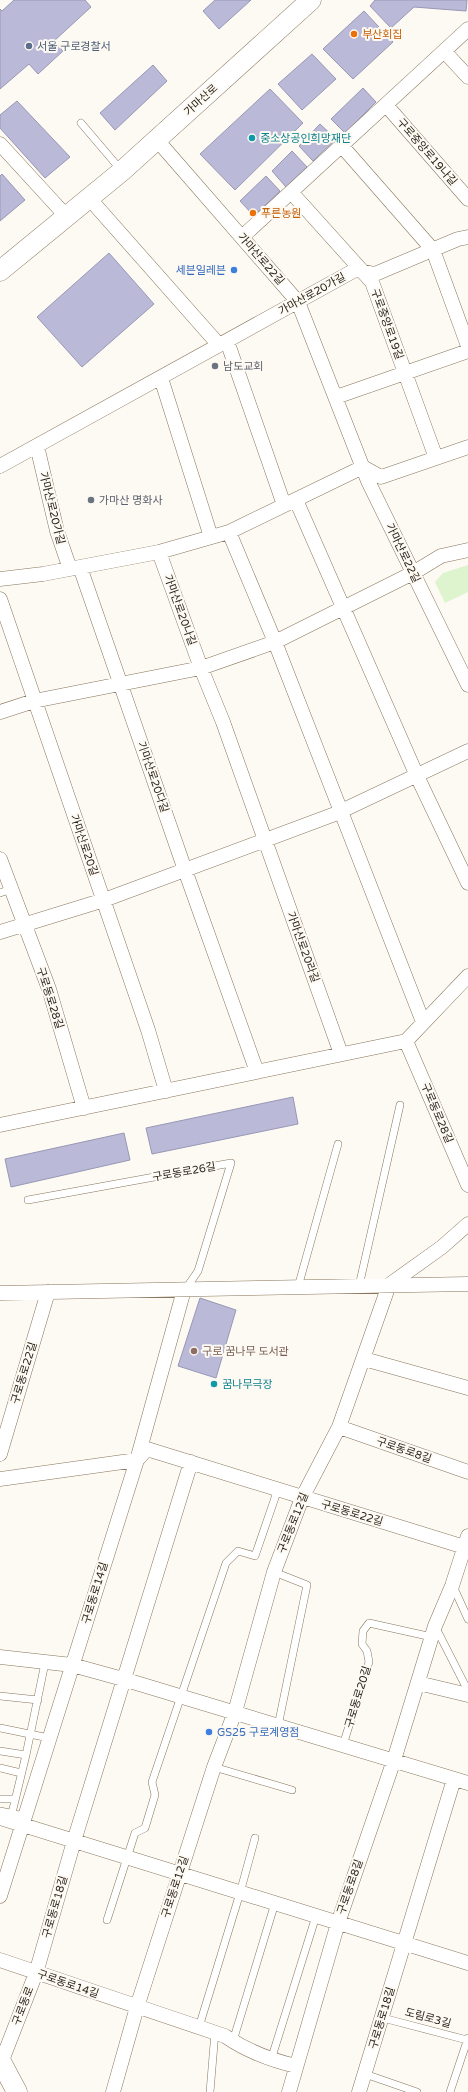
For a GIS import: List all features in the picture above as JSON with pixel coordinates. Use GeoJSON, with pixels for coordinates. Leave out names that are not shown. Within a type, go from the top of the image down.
{"type":"FeatureCollection","features":[{"type":"Feature","properties":{"kind":"main road","name":"가마산로"},"geometry":{"type":"LineString","coordinates":[[0,271],[122,171],[311,0]]}},
{"type":"Feature","properties":{"kind":"street"},"geometry":{"type":"LineString","coordinates":[[242,237],[468,28]]}},
{"type":"Feature","properties":{"kind":"street"},"geometry":{"type":"LineString","coordinates":[[444,51],[468,76]]}},
{"type":"Feature","properties":{"kind":"street","name":"구로중앙로19나길"},"geometry":{"type":"LineString","coordinates":[[386,105],[468,199]]}},
{"type":"Feature","properties":{"kind":"street","name":"가마산로22길"},"geometry":{"type":"LineString","coordinates":[[157,140],[298,302],[363,467],[468,685]]}},
{"type":"Feature","properties":{"kind":"street"},"geometry":{"type":"LineString","coordinates":[[0,144],[67,217]]}},
{"type":"Feature","properties":{"kind":"street"},"geometry":{"type":"LineString","coordinates":[[342,145],[432,250],[468,346]]}},
{"type":"Feature","properties":{"kind":"street","name":"구로중앙로19길"},"geometry":{"type":"LineString","coordinates":[[291,192],[372,282],[436,458]]}},
{"type":"Feature","properties":{"kind":"street"},"geometry":{"type":"LineString","coordinates":[[89,198],[223,343],[290,502],[342,608],[417,776],[468,883]]}},
{"type":"Feature","properties":{"kind":"street","name":"가마산로20가길"},"geometry":{"type":"LineString","coordinates":[[0,466],[354,270],[375,274],[432,250],[468,237]]}},
{"type":"Feature","properties":{"kind":"street"},"geometry":{"type":"LineString","coordinates":[[336,397],[468,351]]}},
{"type":"Feature","properties":{"kind":"street"},"geometry":{"type":"LineString","coordinates":[[161,378],[211,537]]}},
{"type":"Feature","properties":{"kind":"street","name":"가마산로20가길"},"geometry":{"type":"LineString","coordinates":[[37,446],[57,531],[75,568]]}},
{"type":"Feature","properties":{"kind":"street"},"geometry":{"type":"LineString","coordinates":[[0,579],[75,568],[159,552],[229,532],[363,467],[381,477],[468,448]]}},
{"type":"Feature","properties":{"kind":"street"},"geometry":{"type":"LineString","coordinates":[[229,532],[275,642],[423,1022]]}},
{"type":"Feature","properties":{"kind":"street"},"geometry":{"type":"LineString","coordinates":[[0,712],[34,701],[201,668],[275,642],[413,573],[441,556],[468,550]]}},
{"type":"Feature","properties":{"kind":"street","name":"가마산로20나길"},"geometry":{"type":"LineString","coordinates":[[159,552],[201,668]]}},
{"type":"Feature","properties":{"kind":"street"},"geometry":{"type":"LineString","coordinates":[[75,568],[121,684]]}},
{"type":"Feature","properties":{"kind":"street","name":"가마산로20길"},"geometry":{"type":"LineString","coordinates":[[0,599],[148,1030],[166,1091]]}},
{"type":"Feature","properties":{"kind":"street"},"geometry":{"type":"LineString","coordinates":[[201,668],[223,722],[264,841]]}},
{"type":"Feature","properties":{"kind":"street","name":"가마산로20다길"},"geometry":{"type":"LineString","coordinates":[[121,684],[185,870]]}},
{"type":"Feature","properties":{"kind":"street"},"geometry":{"type":"LineString","coordinates":[[0,932],[104,900],[341,812],[468,751]]}},
{"type":"Feature","properties":{"kind":"street","name":"가마산로20라길"},"geometry":{"type":"LineString","coordinates":[[264,841],[341,1054]]}},
{"type":"Feature","properties":{"kind":"street","name":"구로동로28길"},"geometry":{"type":"LineString","coordinates":[[0,859],[6,891],[24,924],[48,989],[84,1108]]}},
{"type":"Feature","properties":{"kind":"street"},"geometry":{"type":"LineString","coordinates":[[185,870],[257,1072]]}},
{"type":"Feature","properties":{"kind":"street"},"geometry":{"type":"LineString","coordinates":[[0,1125],[406,1041],[468,976]]}},
{"type":"Feature","properties":{"kind":"street","name":"구로동로28길"},"geometry":{"type":"LineString","coordinates":[[406,1041],[468,1185]]}},
{"type":"Feature","properties":{"kind":"street"},"geometry":{"type":"LineString","coordinates":[[389,1286],[442,1247],[468,1224]]}},
{"type":"Feature","properties":{"kind":"street"},"geometry":{"type":"LineString","coordinates":[[0,1293],[468,1284]]}},
{"type":"Feature","properties":{"kind":"street","name":"구로동로12길"},"geometry":{"type":"LineString","coordinates":[[113,2092],[137,2007],[214,1767],[235,1712],[274,1572],[302,1498],[339,1427],[389,1286]]}},
{"type":"Feature","properties":{"kind":"street","name":"구로동로14길"},"geometry":{"type":"LineString","coordinates":[[0,1896],[14,1818],[49,1738],[137,1460],[184,1290]]}},
{"type":"Feature","properties":{"kind":"street","name":"구로동로22길"},"geometry":{"type":"LineString","coordinates":[[0,1454],[48,1292]]}},
{"type":"Feature","properties":{"kind":"street"},"geometry":{"type":"LineString","coordinates":[[364,1359],[468,1388]]}},
{"type":"Feature","properties":{"kind":"street","name":"구로동로8길"},"geometry":{"type":"LineString","coordinates":[[339,1427],[468,1472]]}},
{"type":"Feature","properties":{"kind":"street","name":"구로동로22길"},"geometry":{"type":"LineString","coordinates":[[0,1479],[137,1460],[147,1449],[278,1489],[302,1498],[467,1544]]}},
{"type":"Feature","properties":{"kind":"street"},"geometry":{"type":"LineString","coordinates":[[74,1841],[191,1462]]}},
{"type":"Feature","properties":{"kind":"street","name":"구로동로8길"},"geometry":{"type":"LineString","coordinates":[[289,2092],[338,1923],[394,1760],[433,1632],[467,1544]]}},
{"type":"Feature","properties":{"kind":"street"},"geometry":{"type":"LineString","coordinates":[[0,1657],[72,1665],[343,1744],[468,1783]]}},
{"type":"Feature","properties":{"kind":"street"},"geometry":{"type":"LineString","coordinates":[[418,1683],[468,1695]]}},
{"type":"Feature","properties":{"kind":"street"},"geometry":{"type":"LineString","coordinates":[[405,1944],[454,1779]]}},
{"type":"Feature","properties":{"kind":"street"},"geometry":{"type":"LineString","coordinates":[[14,1818],[74,1841],[468,1963]]}},
{"type":"Feature","properties":{"kind":"street","name":"구로동로18길"},"geometry":{"type":"LineString","coordinates":[[36,1973],[74,1841]]}},
{"type":"Feature","properties":{"kind":"street","name":"구로동로18길"},"geometry":{"type":"LineString","coordinates":[[359,2092],[405,1944]]}},
{"type":"Feature","properties":{"kind":"street","name":"구로동로14길"},"geometry":{"type":"LineString","coordinates":[[0,1960],[137,2007]]}},
{"type":"Feature","properties":{"kind":"street","name":"구로동로"},"geometry":{"type":"LineString","coordinates":[[5,2073],[36,1973]]}},
{"type":"Feature","properties":{"kind":"street"},"geometry":{"type":"LineString","coordinates":[[137,2007],[215,2032],[271,2060],[296,2066]]}},
{"type":"Feature","properties":{"kind":"lane"},"geometry":{"type":"LineString","coordinates":[[81,123],[122,171]]}},
{"type":"Feature","properties":{"kind":"lane"},"geometry":{"type":"LineString","coordinates":[[359,1286],[400,1106]]}},
{"type":"Feature","properties":{"kind":"lane"},"geometry":{"type":"LineString","coordinates":[[298,1287],[338,1144]]}},
{"type":"Feature","properties":{"kind":"lane","name":"구로동로26길"},"geometry":{"type":"LineString","coordinates":[[28,1200],[231,1163],[198,1271],[184,1290]]}},
{"type":"Feature","properties":{"kind":"lane"},"geometry":{"type":"LineString","coordinates":[[106,1920],[135,1833],[145,1828],[155,1795],[152,1782],[226,1563],[238,1551],[255,1556],[278,1489]]}},
{"type":"Feature","properties":{"kind":"lane"},"geometry":{"type":"LineString","coordinates":[[274,1572],[307,1585],[278,1726]]}},
{"type":"Feature","properties":{"kind":"lane"},"geometry":{"type":"LineString","coordinates":[[452,1586],[468,1618]]}},
{"type":"Feature","properties":{"kind":"lane","name":"구로동로20길"},"geometry":{"type":"LineString","coordinates":[[343,1744],[369,1662],[367,1651],[362,1644],[363,1631],[369,1623],[433,1632]]}},
{"type":"Feature","properties":{"kind":"lane"},"geometry":{"type":"LineString","coordinates":[[433,1632],[468,1691]]}},
{"type":"Feature","properties":{"kind":"lane"},"geometry":{"type":"LineString","coordinates":[[0,1810],[14,1818],[15,1799],[31,1734],[45,1662]]}},
{"type":"Feature","properties":{"kind":"lane"},"geometry":{"type":"LineString","coordinates":[[0,1696],[38,1700]]}},
{"type":"Feature","properties":{"kind":"lane"},"geometry":{"type":"LineString","coordinates":[[0,1728],[49,1738]]}},
{"type":"Feature","properties":{"kind":"lane"},"geometry":{"type":"LineString","coordinates":[[0,1751],[26,1755]]}},
{"type":"Feature","properties":{"kind":"lane"},"geometry":{"type":"LineString","coordinates":[[214,1767],[292,1790]]}},
{"type":"Feature","properties":{"kind":"lane"},"geometry":{"type":"LineString","coordinates":[[0,1768],[21,1773]]}},
{"type":"Feature","properties":{"kind":"lane"},"geometry":{"type":"LineString","coordinates":[[0,1799],[15,1799]]}},
{"type":"Feature","properties":{"kind":"lane"},"geometry":{"type":"LineString","coordinates":[[199,2027],[240,1893],[255,1838]]}},
{"type":"Feature","properties":{"kind":"lane"},"geometry":{"type":"LineString","coordinates":[[233,2041],[275,1903]]}},
{"type":"Feature","properties":{"kind":"lane"},"geometry":{"type":"LineString","coordinates":[[271,2060],[316,1916]]}},
{"type":"Feature","properties":{"kind":"lane","name":"도림로3길"},"geometry":{"type":"LineString","coordinates":[[383,2018],[468,2039],[450,2092]]}},
{"type":"Feature","properties":{"kind":"lane"},"geometry":{"type":"LineString","coordinates":[[210,2092],[215,2032]]}},
{"type":"Feature","properties":{"kind":"lane"},"geometry":{"type":"LineString","coordinates":[[365,2074],[417,2092]]}},
{"type":"Feature","properties":{"kind":"green space"},"geometry":{"type":"Polygon","coordinates":[[[468,565],[468,592],[445,603],[435,582],[443,573],[468,565]]]}},
{"type":"Feature","properties":{"kind":"building","name":"서울 구로경찰서"},"geometry":{"type":"Polygon","coordinates":[[[14,0],[85,0],[91,7],[54,41],[63,51],[38,74],[29,64],[0,89],[0,9],[2,11],[14,0]]]}},
{"type":"Feature","properties":{"kind":"building"},"geometry":{"type":"Polygon","coordinates":[[[215,0],[251,0],[219,29],[203,11],[215,0]]]}},
{"type":"Feature","properties":{"kind":"building"},"geometry":{"type":"Polygon","coordinates":[[[375,0],[467,0],[466,11],[414,7],[391,28],[370,6],[375,0]]]}},
{"type":"Feature","properties":{"kind":"building"},"geometry":{"type":"Polygon","coordinates":[[[364,11],[393,42],[353,79],[323,49],[364,11]]]}},
{"type":"Feature","properties":{"kind":"building"},"geometry":{"type":"Polygon","coordinates":[[[312,54],[336,79],[302,110],[278,84],[312,54]]]}},
{"type":"Feature","properties":{"kind":"building"},"geometry":{"type":"Polygon","coordinates":[[[153,65],[167,81],[115,130],[100,113],[153,65]]]}},
{"type":"Feature","properties":{"kind":"building"},"geometry":{"type":"Polygon","coordinates":[[[363,88],[376,102],[345,133],[331,119],[363,88]]]}},
{"type":"Feature","properties":{"kind":"building","name":"중소상공인희망재단"},"geometry":{"type":"Polygon","coordinates":[[[270,89],[303,123],[235,190],[200,154],[270,89]]]}},
{"type":"Feature","properties":{"kind":"building"},"geometry":{"type":"Polygon","coordinates":[[[17,101],[70,157],[45,178],[0,128],[0,115],[17,101]]]}},
{"type":"Feature","properties":{"kind":"building"},"geometry":{"type":"Polygon","coordinates":[[[320,124],[336,139],[313,161],[299,146],[320,124]]]}},
{"type":"Feature","properties":{"kind":"building"},"geometry":{"type":"Polygon","coordinates":[[[292,151],[307,167],[286,187],[272,171],[292,151]]]}},
{"type":"Feature","properties":{"kind":"building"},"geometry":{"type":"Polygon","coordinates":[[[2,174],[25,200],[0,221],[0,176],[2,174]]]}},
{"type":"Feature","properties":{"kind":"building"},"geometry":{"type":"Polygon","coordinates":[[[266,176],[280,191],[254,216],[240,201],[266,176]]]}},
{"type":"Feature","properties":{"kind":"building"},"geometry":{"type":"Polygon","coordinates":[[[109,253],[154,304],[82,367],[37,317],[109,253]]]}},
{"type":"Feature","properties":{"kind":"building"},"geometry":{"type":"Polygon","coordinates":[[[293,1097],[298,1124],[152,1154],[146,1128],[293,1097]]]}},
{"type":"Feature","properties":{"kind":"building"},"geometry":{"type":"Polygon","coordinates":[[[124,1133],[130,1160],[11,1187],[5,1159],[124,1133]]]}},
{"type":"Feature","properties":{"kind":"building"},"geometry":{"type":"Polygon","coordinates":[[[200,1298],[236,1310],[216,1378],[178,1366],[200,1298]]]}},
{"type":"Feature","properties":{"kind":"place","name":"부산회집"},"geometry":{"type":"Point","coordinates":[354,34]}},
{"type":"Feature","properties":{"kind":"place","name":"서울 구로경찰서"},"geometry":{"type":"Point","coordinates":[29,46]}},
{"type":"Feature","properties":{"kind":"place","name":"중소상공인희망재단"},"geometry":{"type":"Point","coordinates":[252,138]}},
{"type":"Feature","properties":{"kind":"place","name":"푸른농원"},"geometry":{"type":"Point","coordinates":[253,213]}},
{"type":"Feature","properties":{"kind":"place","name":"세븐일레븐"},"geometry":{"type":"Point","coordinates":[234,270]}},
{"type":"Feature","properties":{"kind":"place","name":"남도교회"},"geometry":{"type":"Point","coordinates":[215,366]}},
{"type":"Feature","properties":{"kind":"place","name":"가마산 명화사"},"geometry":{"type":"Point","coordinates":[91,500]}},
{"type":"Feature","properties":{"kind":"place","name":"구로 꿈나무 도서관"},"geometry":{"type":"Point","coordinates":[194,1351]}},
{"type":"Feature","properties":{"kind":"place","name":"꿈나무극장"},"geometry":{"type":"Point","coordinates":[214,1384]}},
{"type":"Feature","properties":{"kind":"place","name":"GS25 구로계영점"},"geometry":{"type":"Point","coordinates":[209,1732]}}]}
